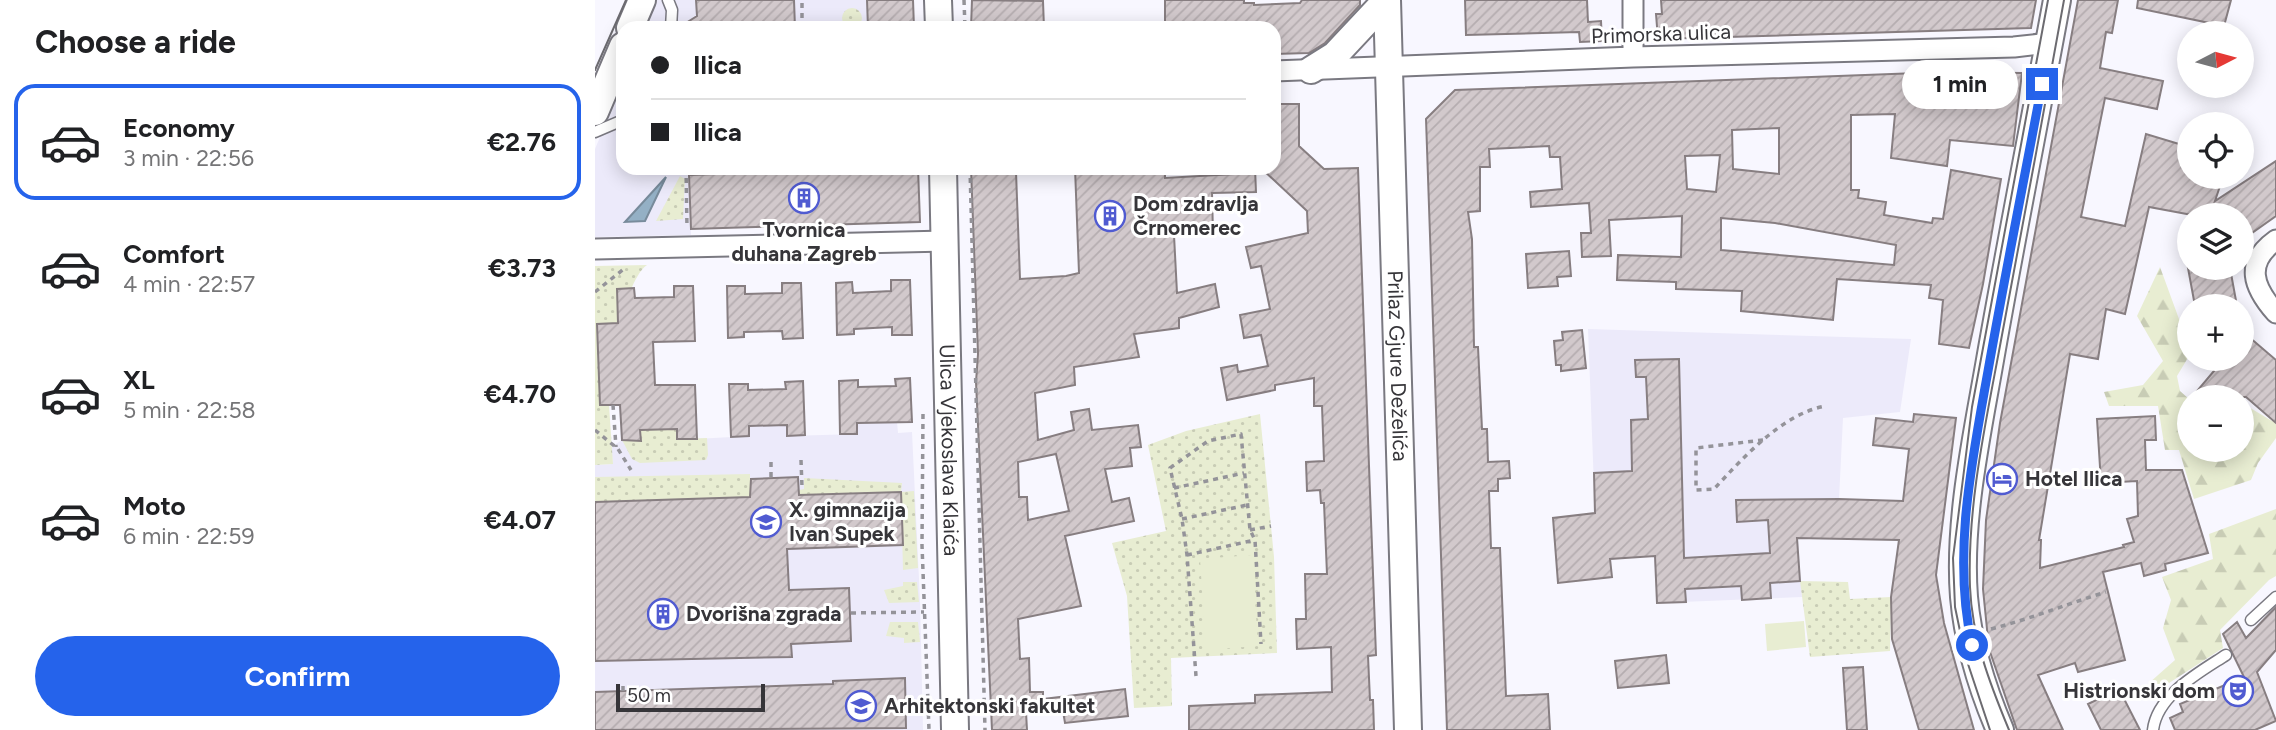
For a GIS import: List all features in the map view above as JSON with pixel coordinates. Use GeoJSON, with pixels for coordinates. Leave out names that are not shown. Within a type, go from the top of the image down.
{"type":"FeatureCollection","features":[{"type":"Feature","properties":{"kind":"main road"},"geometry":{"type":"LineString","coordinates":[[634,21],[642,0]]}},
{"type":"Feature","properties":{"kind":"main road"},"geometry":{"type":"LineString","coordinates":[[938,0],[939,21]]}},
{"type":"Feature","properties":{"kind":"main road"},"geometry":{"type":"LineString","coordinates":[[1311,70],[1335,55],[1385,0]]}},
{"type":"Feature","properties":{"kind":"main road","name":"Prilaz Gjure Deželića"},"geometry":{"type":"LineString","coordinates":[[1385,0],[1408,730]]}},
{"type":"Feature","properties":{"kind":"main road"},"geometry":{"type":"LineString","coordinates":[[2000,730],[1984,688],[1968,625],[1963,566],[1964,529],[1984,396],[2057,0]]}},
{"type":"Feature","properties":{"kind":"main road"},"geometry":{"type":"LineString","coordinates":[[595,112],[616,62]]}},
{"type":"Feature","properties":{"kind":"main road","name":"Ulica Vjekoslava Klaića"},"geometry":{"type":"LineString","coordinates":[[943,175],[955,730]]}},
{"type":"Feature","properties":{"kind":"street"},"geometry":{"type":"LineString","coordinates":[[1633,0],[1633,57]]}},
{"type":"Feature","properties":{"kind":"street","name":"Primorska ulica"},"geometry":{"type":"LineString","coordinates":[[1281,71],[1633,57],[2014,47],[2049,43]]}},
{"type":"Feature","properties":{"kind":"street"},"geometry":{"type":"LineString","coordinates":[[2276,240],[2259,256],[2255,277],[2259,290],[2276,313]]}},
{"type":"Feature","properties":{"kind":"street"},"geometry":{"type":"LineString","coordinates":[[595,249],[946,241]]}},
{"type":"Feature","properties":{"kind":"lane"},"geometry":{"type":"LineString","coordinates":[[668,0],[672,10],[671,21]]}},
{"type":"Feature","properties":{"kind":"lane"},"geometry":{"type":"LineString","coordinates":[[595,132],[616,123]]}},
{"type":"Feature","properties":{"kind":"lane"},"geometry":{"type":"LineString","coordinates":[[2251,620],[2276,597]]}},
{"type":"Feature","properties":{"kind":"lane"},"geometry":{"type":"LineString","coordinates":[[2154,730],[2154,723],[2165,704],[2182,685],[2226,655]]}},
{"type":"Feature","properties":{"kind":"path"},"geometry":{"type":"LineString","coordinates":[[801,21],[802,0]]}},
{"type":"Feature","properties":{"kind":"path"},"geometry":{"type":"LineString","coordinates":[[964,0],[965,21]]}},
{"type":"Feature","properties":{"kind":"path"},"geometry":{"type":"LineString","coordinates":[[686,175],[687,234]]}},
{"type":"Feature","properties":{"kind":"path"},"geometry":{"type":"LineString","coordinates":[[970,175],[985,730]]}},
{"type":"Feature","properties":{"kind":"path"},"geometry":{"type":"LineString","coordinates":[[595,292],[632,263]]}},
{"type":"Feature","properties":{"kind":"path"},"geometry":{"type":"LineString","coordinates":[[613,405],[616,447]]}},
{"type":"Feature","properties":{"kind":"path"},"geometry":{"type":"LineString","coordinates":[[1763,440],[1696,448],[1696,490],[1714,489],[1763,440],[1810,409],[1826,406]]}},
{"type":"Feature","properties":{"kind":"path"},"geometry":{"type":"LineString","coordinates":[[595,430],[616,447],[631,470]]}},
{"type":"Feature","properties":{"kind":"path"},"geometry":{"type":"LineString","coordinates":[[923,433],[924,449],[921,458],[929,730]]}},
{"type":"Feature","properties":{"kind":"path"},"geometry":{"type":"LineString","coordinates":[[1196,676],[1187,555],[1170,468],[1208,441],[1241,434],[1250,530],[1255,540],[1261,644]]}},
{"type":"Feature","properties":{"kind":"path"},"geometry":{"type":"LineString","coordinates":[[801,460],[802,487]]}},
{"type":"Feature","properties":{"kind":"path"},"geometry":{"type":"LineString","coordinates":[[771,462],[771,478]]}},
{"type":"Feature","properties":{"kind":"path"},"geometry":{"type":"LineString","coordinates":[[1174,488],[1244,473]]}},
{"type":"Feature","properties":{"kind":"path"},"geometry":{"type":"LineString","coordinates":[[1182,519],[1247,505]]}},
{"type":"Feature","properties":{"kind":"path"},"geometry":{"type":"LineString","coordinates":[[1250,530],[1271,526]]}},
{"type":"Feature","properties":{"kind":"path"},"geometry":{"type":"LineString","coordinates":[[1187,555],[1255,540]]}},
{"type":"Feature","properties":{"kind":"path"},"geometry":{"type":"LineString","coordinates":[[1987,631],[2032,619],[2045,611],[2106,592]]}},
{"type":"Feature","properties":{"kind":"path"},"geometry":{"type":"LineString","coordinates":[[851,613],[925,612]]}},
{"type":"Feature","properties":{"kind":"path"},"geometry":{"type":"LineString","coordinates":[[623,683],[623,691]]}},
{"type":"Feature","properties":{"kind":"shaded area"},"geometry":{"type":"Polygon","coordinates":[[[657,0],[867,0],[868,21],[648,21],[657,0]]]}},
{"type":"Feature","properties":{"kind":"shaded area"},"geometry":{"type":"Polygon","coordinates":[[[616,99],[616,175],[689,175],[691,235],[595,237],[595,149],[616,99]]]}},
{"type":"Feature","properties":{"kind":"shaded area"},"geometry":{"type":"Polygon","coordinates":[[[1588,329],[1911,339],[1900,412],[1843,418],[1839,499],[1795,499],[1802,597],[1657,603],[1654,556],[1611,559],[1612,577],[1558,583],[1553,518],[1595,513],[1588,329]]]}},
{"type":"Feature","properties":{"kind":"shaded area"},"geometry":{"type":"Polygon","coordinates":[[[897,422],[898,433],[912,432],[923,730],[595,730],[595,465],[613,464],[611,447],[622,440],[640,441],[640,430],[696,439],[749,436],[749,426],[787,425],[788,436],[857,434],[857,423],[897,422]]]}},
{"type":"Feature","properties":{"kind":"green space"},"geometry":{"type":"Polygon","coordinates":[[[848,8],[856,8],[862,14],[862,21],[842,21],[842,14],[848,8]]]}},
{"type":"Feature","properties":{"kind":"green space"},"geometry":{"type":"Polygon","coordinates":[[[680,176],[685,179],[683,219],[656,221],[680,176]]]}},
{"type":"Feature","properties":{"kind":"green space"},"geometry":{"type":"Polygon","coordinates":[[[647,265],[634,283],[618,323],[597,324],[600,405],[609,405],[613,464],[595,465],[595,266],[647,265]]]}},
{"type":"Feature","properties":{"kind":"green space"},"geometry":{"type":"Polygon","coordinates":[[[2160,267],[2177,314],[2177,371],[2180,371],[2177,376],[2177,450],[2165,450],[2158,406],[2109,406],[2104,392],[2143,385],[2163,361],[2137,316],[2160,267]]]}},
{"type":"Feature","properties":{"kind":"green space"},"geometry":{"type":"Polygon","coordinates":[[[2254,410],[2272,421],[2276,417],[2276,438],[2258,463],[2251,480],[2194,499],[2183,462],[2254,462],[2254,410]]]}},
{"type":"Feature","properties":{"kind":"green space"},"geometry":{"type":"Polygon","coordinates":[[[1260,414],[1274,557],[1277,653],[1171,658],[1172,706],[1134,708],[1127,596],[1112,543],[1166,531],[1148,445],[1186,431],[1260,414]]]}},
{"type":"Feature","properties":{"kind":"green space"},"geometry":{"type":"Polygon","coordinates":[[[677,429],[678,439],[707,438],[706,460],[640,463],[632,459],[622,440],[640,441],[640,430],[677,429]]]}},
{"type":"Feature","properties":{"kind":"green space"},"geometry":{"type":"Polygon","coordinates":[[[750,474],[750,497],[595,502],[595,477],[750,474]]]}},
{"type":"Feature","properties":{"kind":"green space"},"geometry":{"type":"Polygon","coordinates":[[[804,478],[902,483],[901,492],[799,495],[799,490],[804,489],[804,478]]]}},
{"type":"Feature","properties":{"kind":"green space"},"geometry":{"type":"Polygon","coordinates":[[[914,491],[918,568],[903,570],[901,492],[914,491]]]}},
{"type":"Feature","properties":{"kind":"green space"},"geometry":{"type":"Polygon","coordinates":[[[2276,509],[2276,576],[2220,630],[2223,648],[2149,696],[2149,683],[2175,660],[2163,628],[2171,600],[2162,577],[2213,559],[2209,534],[2276,509]]]}},
{"type":"Feature","properties":{"kind":"green space"},"geometry":{"type":"Polygon","coordinates":[[[1252,555],[1258,646],[1206,650],[1200,559],[1252,555]]]}},
{"type":"Feature","properties":{"kind":"green space"},"geometry":{"type":"Polygon","coordinates":[[[1800,581],[1848,582],[1850,599],[1891,597],[1890,651],[1810,657],[1800,581]]]}},
{"type":"Feature","properties":{"kind":"green space"},"geometry":{"type":"Polygon","coordinates":[[[903,582],[917,582],[919,602],[889,603],[884,590],[903,586],[903,582]]]}},
{"type":"Feature","properties":{"kind":"green space"},"geometry":{"type":"Polygon","coordinates":[[[1804,621],[1806,647],[1767,651],[1765,624],[1804,621]]]}},
{"type":"Feature","properties":{"kind":"green space"},"geometry":{"type":"Polygon","coordinates":[[[890,622],[918,622],[920,642],[904,643],[904,638],[886,636],[890,622]]]}},
{"type":"Feature","properties":{"kind":"water"},"geometry":{"type":"Polygon","coordinates":[[[666,177],[645,221],[625,222],[666,177]]]}},
{"type":"Feature","properties":{"kind":"building"},"geometry":{"type":"Polygon","coordinates":[[[696,0],[794,0],[795,21],[689,21],[697,16],[696,0]]]}},
{"type":"Feature","properties":{"kind":"building"},"geometry":{"type":"Polygon","coordinates":[[[867,0],[913,0],[914,21],[868,21],[867,0]]]}},
{"type":"Feature","properties":{"kind":"building"},"geometry":{"type":"Polygon","coordinates":[[[972,0],[1043,1],[1044,21],[971,21],[972,0]]]}},
{"type":"Feature","properties":{"kind":"building"},"geometry":{"type":"Polygon","coordinates":[[[1165,0],[1244,0],[1244,3],[1254,5],[1300,3],[1302,0],[1360,0],[1360,5],[1325,43],[1309,53],[1281,54],[1281,21],[1165,21],[1165,0]]]}},
{"type":"Feature","properties":{"kind":"building"},"geometry":{"type":"Polygon","coordinates":[[[1465,0],[1587,0],[1588,22],[1601,21],[1602,41],[1580,42],[1579,32],[1466,35],[1465,0]]]}},
{"type":"Feature","properties":{"kind":"building"},"geometry":{"type":"Polygon","coordinates":[[[1661,0],[2036,0],[2031,28],[1658,39],[1656,14],[1662,14],[1661,0]]]}},
{"type":"Feature","properties":{"kind":"building"},"geometry":{"type":"Polygon","coordinates":[[[2078,0],[2118,0],[2112,33],[2106,32],[2100,68],[2163,81],[2157,109],[2105,98],[2081,217],[2125,226],[2146,134],[2177,143],[2177,189],[2219,189],[2215,201],[2233,189],[2254,189],[2254,175],[2276,161],[2276,216],[2254,232],[2254,203],[2177,203],[2177,212],[2149,207],[2125,314],[2106,309],[2098,359],[2070,354],[2039,540],[2040,568],[2124,547],[2123,545],[2134,542],[2127,519],[2138,516],[2137,481],[2101,483],[2097,419],[2155,416],[2156,440],[2145,440],[2146,470],[2182,470],[2208,553],[2165,564],[2166,570],[2144,576],[2141,563],[2103,572],[2125,660],[2078,672],[2075,663],[2038,675],[2063,730],[2017,730],[1989,649],[1983,589],[1986,520],[2000,423],[2078,0]]]}},
{"type":"Feature","properties":{"kind":"building"},"geometry":{"type":"Polygon","coordinates":[[[2138,0],[2231,0],[2225,21],[2200,21],[2137,8],[2138,0]]]}},
{"type":"Feature","properties":{"kind":"building"},"geometry":{"type":"Polygon","coordinates":[[[1945,72],[2022,73],[2013,146],[1950,140],[1947,166],[1891,158],[1895,114],[1851,115],[1851,190],[1859,190],[1858,198],[1886,202],[1884,215],[1932,223],[1933,218],[1943,219],[1951,170],[2001,179],[1969,348],[1939,344],[1943,300],[1929,298],[1931,285],[1837,279],[1833,320],[1741,311],[1742,291],[1676,289],[1676,282],[1617,280],[1618,255],[1681,257],[1682,216],[1609,220],[1611,256],[1582,257],[1581,233],[1591,233],[1589,203],[1531,207],[1530,192],[1562,189],[1560,157],[1550,157],[1549,146],[1489,149],[1490,167],[1480,167],[1480,211],[1468,212],[1472,239],[1474,347],[1478,347],[1482,429],[1487,429],[1488,462],[1509,461],[1510,478],[1498,479],[1498,491],[1489,491],[1491,548],[1500,548],[1506,696],[1548,694],[1550,730],[1447,730],[1426,119],[1455,90],[1945,72]],[[1779,128],[1732,130],[1733,169],[1779,174],[1779,128]],[[1720,155],[1685,156],[1687,189],[1716,192],[1720,155]],[[1721,218],[1721,250],[1894,265],[1896,245],[1775,223],[1721,218]]]}},
{"type":"Feature","properties":{"kind":"building"},"geometry":{"type":"Polygon","coordinates":[[[1281,104],[1299,104],[1299,146],[1324,169],[1358,168],[1376,655],[1368,656],[1374,730],[1189,730],[1189,706],[1255,703],[1255,695],[1332,692],[1331,647],[1297,649],[1296,619],[1306,619],[1305,574],[1327,574],[1324,503],[1321,503],[1320,490],[1307,491],[1306,462],[1324,461],[1322,406],[1314,406],[1314,378],[1275,385],[1275,390],[1227,400],[1221,368],[1237,365],[1238,372],[1268,366],[1261,335],[1244,338],[1240,315],[1270,309],[1261,266],[1251,268],[1246,247],[1308,233],[1307,211],[1268,175],[1281,175],[1281,104]]]}},
{"type":"Feature","properties":{"kind":"building","name":"Tvornica duhana Zagreb"},"geometry":{"type":"Polygon","coordinates":[[[689,175],[918,175],[920,222],[691,229],[689,175]]]}},
{"type":"Feature","properties":{"kind":"building"},"geometry":{"type":"Polygon","coordinates":[[[971,175],[1016,175],[1020,279],[1079,273],[1075,175],[1165,175],[1165,178],[1255,175],[1256,192],[1212,193],[1213,234],[1174,235],[1177,293],[1215,284],[1219,307],[1179,318],[1179,328],[1134,334],[1139,357],[1074,367],[1075,385],[1035,393],[1038,440],[1074,430],[1071,412],[1089,409],[1092,430],[1138,425],[1141,447],[1130,448],[1132,466],[1105,469],[1112,502],[1129,498],[1134,521],[1065,536],[1081,606],[1018,619],[1020,659],[1029,658],[1030,692],[1043,692],[1043,699],[1125,689],[1128,716],[1065,723],[1063,711],[1026,712],[1027,730],[992,730],[976,382],[978,354],[971,175]],[[1056,454],[1018,462],[1019,497],[1027,497],[1028,520],[1069,511],[1056,454]]]}},
{"type":"Feature","properties":{"kind":"building"},"geometry":{"type":"Polygon","coordinates":[[[1569,251],[1571,276],[1557,277],[1558,286],[1528,288],[1526,254],[1569,251]]]}},
{"type":"Feature","properties":{"kind":"building"},"geometry":{"type":"Polygon","coordinates":[[[891,280],[910,280],[912,335],[892,335],[892,327],[854,329],[854,334],[837,335],[836,283],[852,282],[853,293],[891,291],[891,280]]]}},
{"type":"Feature","properties":{"kind":"building"},"geometry":{"type":"Polygon","coordinates":[[[2190,280],[2232,280],[2235,294],[2193,294],[2190,280]]]}},
{"type":"Feature","properties":{"kind":"building"},"geometry":{"type":"Polygon","coordinates":[[[782,283],[801,283],[803,338],[783,339],[782,331],[744,332],[744,337],[728,338],[727,286],[745,286],[745,294],[782,293],[782,283]]]}},
{"type":"Feature","properties":{"kind":"building"},"geometry":{"type":"Polygon","coordinates":[[[674,286],[693,286],[695,341],[653,342],[655,385],[695,385],[697,439],[677,439],[677,429],[640,430],[641,441],[622,440],[620,405],[600,405],[597,324],[618,323],[617,289],[634,288],[635,298],[674,297],[674,286]]]}},
{"type":"Feature","properties":{"kind":"building"},"geometry":{"type":"Polygon","coordinates":[[[1582,330],[1586,368],[1561,371],[1561,365],[1556,365],[1554,341],[1563,340],[1562,332],[1582,330]]]}},
{"type":"Feature","properties":{"kind":"building"},"geometry":{"type":"Polygon","coordinates":[[[2254,341],[2276,360],[2276,423],[2254,404],[2254,385],[2202,385],[2214,371],[2254,371],[2254,341]]]}},
{"type":"Feature","properties":{"kind":"building"},"geometry":{"type":"Polygon","coordinates":[[[1679,359],[1684,558],[1770,553],[1768,520],[1737,522],[1736,500],[1903,501],[1909,449],[1873,445],[1876,418],[1913,422],[1914,414],[1956,418],[1936,575],[1944,623],[1974,730],[1919,730],[1892,639],[1891,597],[1899,540],[1797,538],[1800,581],[1770,583],[1771,598],[1742,600],[1741,586],[1685,589],[1686,602],[1657,603],[1655,556],[1610,559],[1612,577],[1558,583],[1553,518],[1595,513],[1594,473],[1632,471],[1631,420],[1648,419],[1646,377],[1636,377],[1635,360],[1679,359]]]}},
{"type":"Feature","properties":{"kind":"building"},"geometry":{"type":"Polygon","coordinates":[[[910,378],[912,422],[857,423],[857,434],[840,434],[839,381],[858,380],[858,387],[896,386],[895,379],[910,378]]]}},
{"type":"Feature","properties":{"kind":"building"},"geometry":{"type":"Polygon","coordinates":[[[803,381],[805,435],[787,436],[787,425],[749,426],[749,436],[731,437],[729,384],[748,384],[748,390],[786,389],[785,382],[803,381]]]}},
{"type":"Feature","properties":{"kind":"building"},"geometry":{"type":"Polygon","coordinates":[[[798,477],[799,495],[901,492],[903,545],[787,549],[789,590],[849,588],[851,641],[791,644],[792,657],[595,661],[595,502],[750,497],[751,479],[798,477]]]}},
{"type":"Feature","properties":{"kind":"building","name":"Histrionski dom"},"geometry":{"type":"Polygon","coordinates":[[[2276,607],[2276,650],[2257,672],[2276,721],[2255,730],[2175,730],[2170,718],[2183,712],[2180,704],[2244,677],[2223,634],[2237,622],[2246,638],[2276,607]]]}},
{"type":"Feature","properties":{"kind":"building"},"geometry":{"type":"Polygon","coordinates":[[[1666,655],[1669,683],[1618,688],[1615,661],[1666,655]]]}},
{"type":"Feature","properties":{"kind":"building"},"geometry":{"type":"Polygon","coordinates":[[[1863,667],[1867,730],[1847,730],[1843,668],[1863,667]]]}},
{"type":"Feature","properties":{"kind":"building"},"geometry":{"type":"Polygon","coordinates":[[[905,678],[906,728],[595,730],[595,692],[833,684],[833,681],[905,678]]]}},
{"type":"Feature","properties":{"kind":"building"},"geometry":{"type":"Polygon","coordinates":[[[2119,689],[2140,730],[2101,730],[2088,704],[2119,689]]]}},
{"type":"Feature","properties":{"kind":"tram line"},"geometry":{"type":"LineString","coordinates":[[617,21],[626,0]]}},
{"type":"Feature","properties":{"kind":"tram line"},"geometry":{"type":"LineString","coordinates":[[1990,730],[1965,655],[1955,607],[1953,558],[1972,407],[2048,0]]}},
{"type":"Feature","properties":{"kind":"tram line"},"geometry":{"type":"LineString","coordinates":[[2009,730],[1989,678],[1974,624],[1970,587],[1972,524],[1984,429],[2064,0]]}},
{"type":"Feature","properties":{"kind":"tram line"},"geometry":{"type":"LineString","coordinates":[[595,70],[616,23]]}},
{"type":"Feature","properties":{"kind":"place","name":"Tvornica duhana Zagreb"},"geometry":{"type":"Point","coordinates":[804,198]}},
{"type":"Feature","properties":{"kind":"place","name":"Dom zdravlja Črnomerec"},"geometry":{"type":"Point","coordinates":[1110,216]}},
{"type":"Feature","properties":{"kind":"place","name":"Hotel Ilica"},"geometry":{"type":"Point","coordinates":[2002,479]}},
{"type":"Feature","properties":{"kind":"place","name":"X. gimnazija Ivan Supek"},"geometry":{"type":"Point","coordinates":[766,522]}},
{"type":"Feature","properties":{"kind":"place","name":"Dvorišna zgrada"},"geometry":{"type":"Point","coordinates":[663,614]}},
{"type":"Feature","properties":{"kind":"place","name":"Histrionski dom"},"geometry":{"type":"Point","coordinates":[2238,691]}},
{"type":"Feature","properties":{"kind":"place","name":"Arhitektonski fakultet"},"geometry":{"type":"Point","coordinates":[861,706]}},
{"type":"Feature","properties":{"kind":"route"},"geometry":{"type":"LineString","coordinates":[[1972,645],[1964,598],[1964,529],[1990,357],[2042,84]]}}]}
